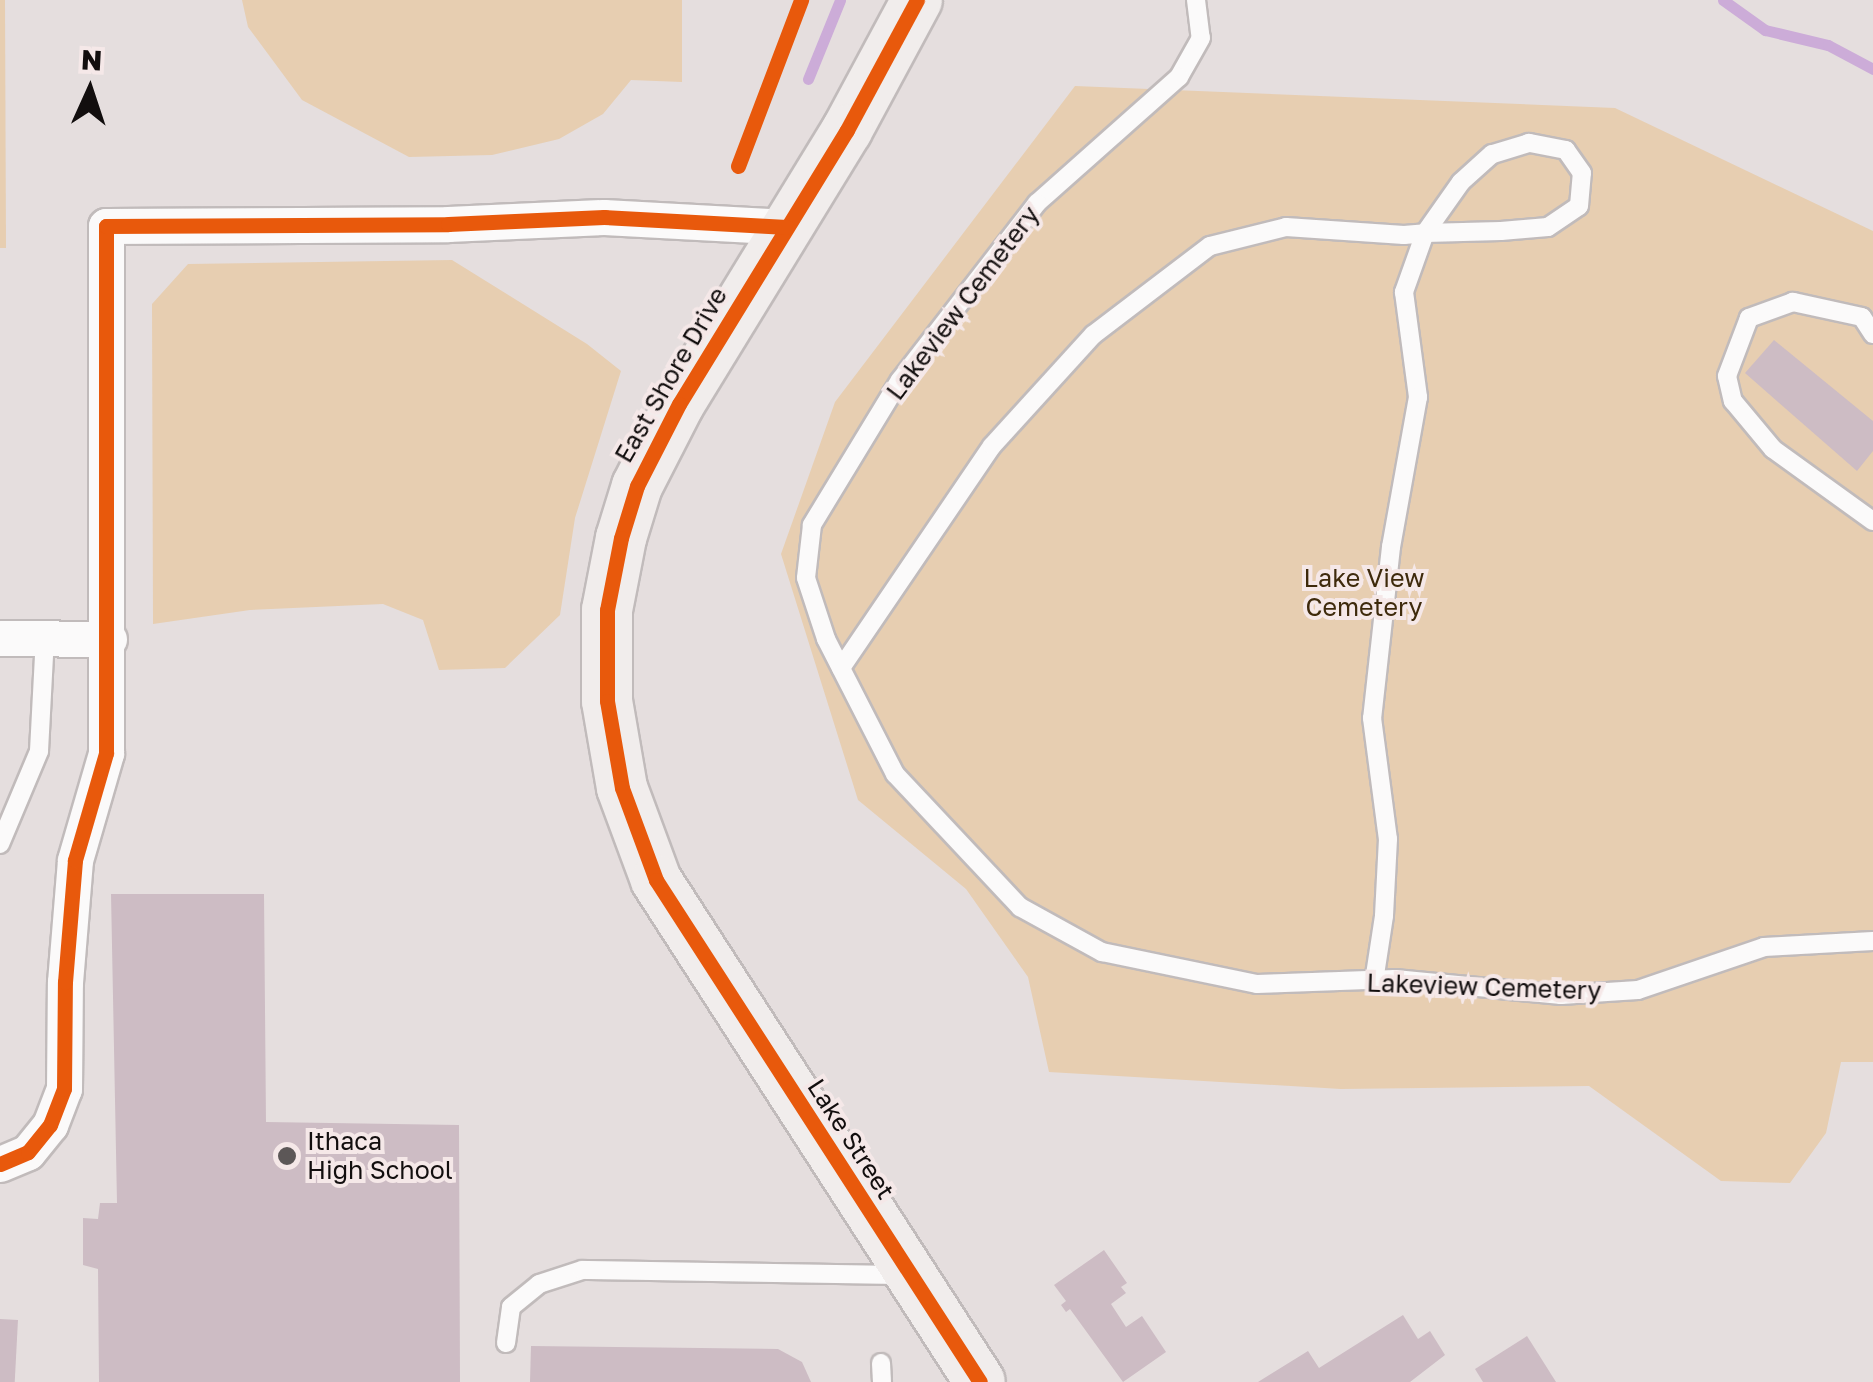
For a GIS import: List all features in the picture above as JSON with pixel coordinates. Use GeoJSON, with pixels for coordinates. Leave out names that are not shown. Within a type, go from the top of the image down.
{"type":"FeatureCollection","features":[{"type":"Feature","properties":{"kind":"street","name":"East Shore Drive"},"geometry":{"type":"LineString","coordinates":[[680,923],[650,865],[622,788],[607,701],[608,610],[621,538],[637,486],[678,404],[788,227],[917,0]]}},
{"type":"Feature","properties":{"kind":"street"},"geometry":{"type":"LineString","coordinates":[[0,1164],[28,1152],[50,1125],[64,1089],[64,982],[75,860],[106,753],[106,226],[448,224],[604,217],[788,227]]}},
{"type":"Feature","properties":{"kind":"street"},"geometry":{"type":"LineString","coordinates":[[0,638],[109,639]]}},
{"type":"Feature","properties":{"kind":"street","name":"Lake Street"},"geometry":{"type":"LineString","coordinates":[[680,923],[980,1382]]}},
{"type":"Feature","properties":{"kind":"lane","name":"Lakeview Cemetery"},"geometry":{"type":"LineString","coordinates":[[1196,0],[1201,38],[1179,77],[1037,202],[900,380],[812,525],[806,578],[840,668],[895,774],[1020,906],[1102,952],[1256,984],[1374,981],[1562,995],[1638,990],[1764,947],[1873,941]]}},
{"type":"Feature","properties":{"kind":"lane"},"geometry":{"type":"LineString","coordinates":[[840,668],[992,446],[1093,335],[1210,246],[1286,227],[1425,233],[1548,228],[1579,206],[1582,173],[1566,150],[1530,143],[1492,154],[1461,182],[1425,233],[1404,292],[1418,397],[1391,547],[1372,718],[1388,839],[1384,916],[1374,981]]}},
{"type":"Feature","properties":{"kind":"lane"},"geometry":{"type":"LineString","coordinates":[[1873,334],[1862,317],[1793,302],[1750,318],[1727,376],[1733,401],[1773,449],[1873,521]]}},
{"type":"Feature","properties":{"kind":"lane"},"geometry":{"type":"LineString","coordinates":[[0,844],[39,751],[45,638]]}},
{"type":"Feature","properties":{"kind":"lane"},"geometry":{"type":"LineString","coordinates":[[506,1344],[511,1307],[539,1284],[582,1270],[909,1275]]}},
{"type":"Feature","properties":{"kind":"lane"},"geometry":{"type":"LineString","coordinates":[[881,1362],[882,1382]]}},
{"type":"Feature","properties":{"kind":"green space"},"geometry":{"type":"Polygon","coordinates":[[[0,0],[5,0],[6,248],[0,248],[0,0]]]}},
{"type":"Feature","properties":{"kind":"green space"},"geometry":{"type":"Polygon","coordinates":[[[242,0],[682,0],[682,82],[631,80],[603,114],[559,139],[492,155],[409,157],[302,100],[248,27],[242,0]]]}},
{"type":"Feature","properties":{"kind":"green space","name":"Lake View Cemetery"},"geometry":{"type":"Polygon","coordinates":[[[1075,86],[1615,108],[1873,231],[1873,1062],[1841,1062],[1826,1133],[1790,1183],[1721,1181],[1589,1086],[1341,1089],[1049,1072],[1028,977],[966,889],[858,800],[781,554],[835,402],[1075,86]]]}},
{"type":"Feature","properties":{"kind":"green space"},"geometry":{"type":"Polygon","coordinates":[[[452,260],[587,344],[621,371],[575,518],[560,615],[505,668],[439,670],[423,620],[383,604],[250,610],[153,624],[152,304],[188,264],[452,260]]]}},
{"type":"Feature","properties":{"kind":"building"},"geometry":{"type":"Polygon","coordinates":[[[1774,340],[1873,421],[1873,451],[1857,471],[1745,373],[1774,340]]]}},
{"type":"Feature","properties":{"kind":"building","name":"Ithaca High School"},"geometry":{"type":"Polygon","coordinates":[[[111,894],[264,894],[266,1122],[459,1125],[460,1382],[99,1382],[98,1269],[83,1265],[83,1218],[98,1219],[100,1203],[117,1203],[111,894]]]}},
{"type":"Feature","properties":{"kind":"building"},"geometry":{"type":"Polygon","coordinates":[[[1104,1250],[1127,1283],[1121,1287],[1126,1293],[1111,1304],[1126,1327],[1142,1316],[1166,1352],[1123,1382],[1070,1309],[1066,1312],[1061,1305],[1066,1301],[1054,1285],[1104,1250]]]}},
{"type":"Feature","properties":{"kind":"building"},"geometry":{"type":"Polygon","coordinates":[[[1403,1315],[1418,1339],[1430,1331],[1445,1355],[1410,1382],[1258,1382],[1308,1351],[1319,1368],[1403,1315]]]}},
{"type":"Feature","properties":{"kind":"building"},"geometry":{"type":"Polygon","coordinates":[[[0,1319],[18,1320],[15,1382],[0,1382],[0,1319]]]}},
{"type":"Feature","properties":{"kind":"building"},"geometry":{"type":"Polygon","coordinates":[[[1527,1336],[1556,1382],[1483,1382],[1475,1369],[1527,1336]]]}},
{"type":"Feature","properties":{"kind":"building"},"geometry":{"type":"Polygon","coordinates":[[[531,1346],[778,1349],[802,1362],[811,1382],[530,1382],[531,1346]]]}},
{"type":"Feature","properties":{"kind":"waterway"},"geometry":{"type":"LineString","coordinates":[[808,79],[840,0]]}},
{"type":"Feature","properties":{"kind":"waterway"},"geometry":{"type":"LineString","coordinates":[[1723,0],[1765,30],[1828,45],[1873,69]]}},
{"type":"Feature","properties":{"kind":"cycle path"},"geometry":{"type":"LineString","coordinates":[[738,166],[801,0]]}},
{"type":"Feature","properties":{"kind":"cycle path"},"geometry":{"type":"LineString","coordinates":[[917,0],[847,130],[679,404],[637,486],[621,538],[607,610],[607,701],[622,788],[656,880],[980,1382]]}},
{"type":"Feature","properties":{"kind":"cycle path"},"geometry":{"type":"LineString","coordinates":[[0,1164],[28,1152],[50,1125],[64,1089],[65,982],[75,860],[106,753],[106,226],[448,224],[604,217],[787,227]]}},
{"type":"Feature","properties":{"kind":"place","name":"Ithaca High School"},"geometry":{"type":"Point","coordinates":[287,1156]}}]}
